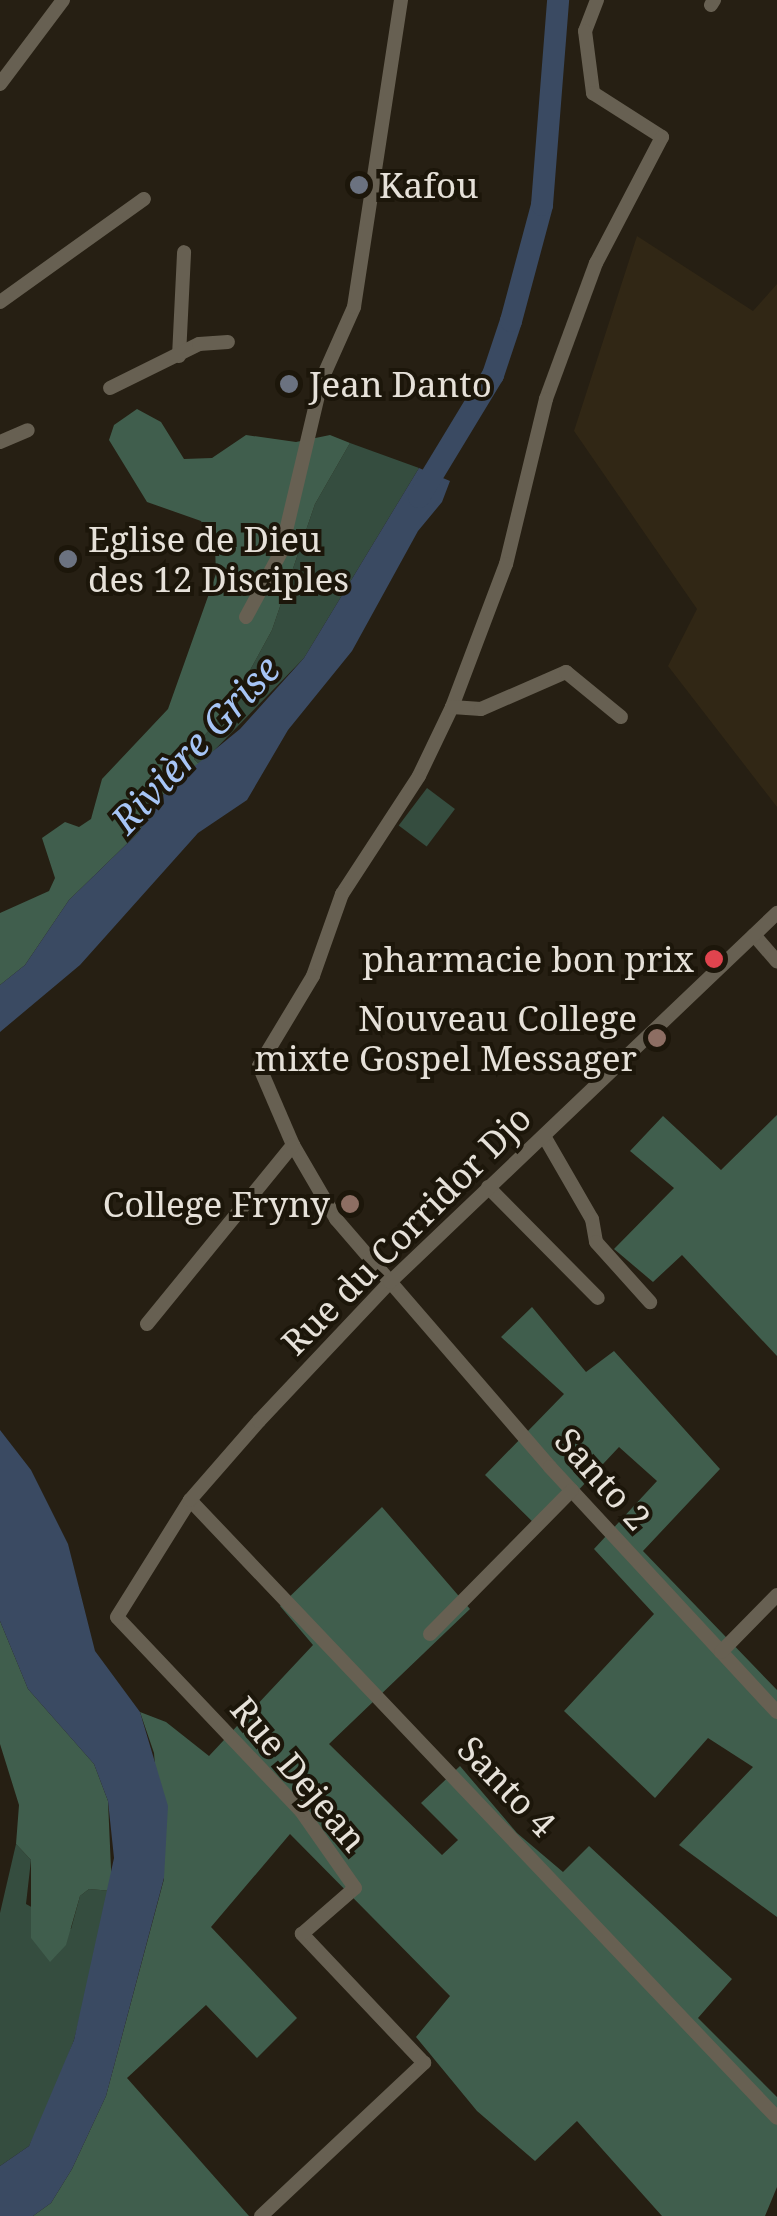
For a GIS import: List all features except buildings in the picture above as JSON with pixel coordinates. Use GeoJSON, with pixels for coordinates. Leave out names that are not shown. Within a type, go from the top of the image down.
{"type":"FeatureCollection","features":[{"type":"Feature","properties":{"kind":"street"},"geometry":{"type":"LineString","coordinates":[[0,84],[63,0]]}},
{"type":"Feature","properties":{"kind":"street"},"geometry":{"type":"LineString","coordinates":[[246,617],[280,552],[322,379],[354,308],[401,0]]}},
{"type":"Feature","properties":{"kind":"street"},"geometry":{"type":"LineString","coordinates":[[597,0],[585,30],[593,93],[662,137],[596,262],[546,399],[506,564],[452,707],[481,709],[566,672],[621,717]]}},
{"type":"Feature","properties":{"kind":"street"},"geometry":{"type":"LineString","coordinates":[[0,302],[144,200]]}},
{"type":"Feature","properties":{"kind":"street"},"geometry":{"type":"LineString","coordinates":[[179,356],[184,252]]}},
{"type":"Feature","properties":{"kind":"street"},"geometry":{"type":"LineString","coordinates":[[110,388],[199,344],[228,342]]}},
{"type":"Feature","properties":{"kind":"street"},"geometry":{"type":"LineString","coordinates":[[0,442],[28,430]]}},
{"type":"Feature","properties":{"kind":"street","name":"Santo 2"},"geometry":{"type":"LineString","coordinates":[[452,707],[419,776],[342,894],[313,976],[259,1066],[293,1144],[336,1219],[572,1490],[777,1712]]}},
{"type":"Feature","properties":{"kind":"street","name":"Rue du Corridor Djo"},"geometry":{"type":"LineString","coordinates":[[118,1622],[131,1586],[190,1500],[390,1282],[777,913]]}},
{"type":"Feature","properties":{"kind":"street"},"geometry":{"type":"LineString","coordinates":[[754,935],[777,961]]}},
{"type":"Feature","properties":{"kind":"street"},"geometry":{"type":"LineString","coordinates":[[544,1136],[592,1219],[596,1242],[650,1302]]}},
{"type":"Feature","properties":{"kind":"street"},"geometry":{"type":"LineString","coordinates":[[147,1324],[293,1144]]}},
{"type":"Feature","properties":{"kind":"street"},"geometry":{"type":"LineString","coordinates":[[488,1187],[598,1298]]}},
{"type":"Feature","properties":{"kind":"street"},"geometry":{"type":"LineString","coordinates":[[430,1634],[572,1490]]}},
{"type":"Feature","properties":{"kind":"street","name":"Santo 4"},"geometry":{"type":"LineString","coordinates":[[190,1500],[777,2118]]}},
{"type":"Feature","properties":{"kind":"street"},"geometry":{"type":"LineString","coordinates":[[721,1652],[777,1596]]}},
{"type":"Feature","properties":{"kind":"street","name":"Rue Dejean"},"geometry":{"type":"LineString","coordinates":[[118,1622],[252,1757],[355,1888],[302,1934],[424,2063],[260,2216]]}},
{"type":"Feature","properties":{"kind":"shaded area"},"geometry":{"type":"Polygon","coordinates":[[[637,236],[753,311],[777,284],[777,807],[668,666],[697,609],[574,431],[637,236]]]}},
{"type":"Feature","properties":{"kind":"green space"},"geometry":{"type":"Polygon","coordinates":[[[137,409],[161,422],[184,459],[212,458],[246,435],[296,442],[330,435],[350,443],[315,504],[272,630],[230,707],[202,738],[194,759],[200,765],[168,788],[137,834],[69,900],[25,965],[0,985],[0,913],[49,891],[55,878],[42,838],[65,822],[79,827],[91,819],[102,779],[168,709],[216,574],[215,547],[201,521],[147,502],[109,440],[114,425],[137,409]]]}},
{"type":"Feature","properties":{"kind":"green space"},"geometry":{"type":"Polygon","coordinates":[[[350,443],[419,468],[304,658],[200,765],[194,759],[202,738],[230,707],[272,630],[315,504],[350,443]]]}},
{"type":"Feature","properties":{"kind":"green space"},"geometry":{"type":"Polygon","coordinates":[[[427,788],[455,809],[427,847],[399,826],[427,788]]]}},
{"type":"Feature","properties":{"kind":"green space"},"geometry":{"type":"Polygon","coordinates":[[[777,1115],[777,1356],[682,1255],[653,1282],[614,1249],[674,1188],[630,1151],[663,1116],[721,1170],[777,1115]]]}},
{"type":"Feature","properties":{"kind":"green space"},"geometry":{"type":"Polygon","coordinates":[[[532,1307],[586,1372],[614,1351],[720,1469],[643,1551],[777,1690],[777,1917],[679,1845],[753,1767],[708,1738],[655,1798],[564,1711],[654,1614],[594,1549],[657,1481],[619,1447],[541,1530],[485,1475],[564,1394],[501,1337],[532,1307]]]}},
{"type":"Feature","properties":{"kind":"green space"},"geometry":{"type":"Polygon","coordinates":[[[382,1507],[470,1609],[329,1744],[442,1855],[458,1840],[421,1803],[460,1766],[517,1833],[563,1872],[589,1846],[732,1979],[698,2018],[777,2097],[777,2187],[765,2216],[662,2216],[577,2121],[535,2161],[477,2111],[416,2037],[450,1996],[290,1834],[211,1927],[297,2018],[257,2058],[206,2005],[127,2078],[249,2216],[33,2216],[51,2203],[72,2169],[106,2096],[164,1879],[154,1753],[140,1712],[166,1722],[209,1756],[313,1645],[280,1606],[382,1507]]]}},
{"type":"Feature","properties":{"kind":"green space"},"geometry":{"type":"Polygon","coordinates":[[[0,1621],[28,1689],[94,1764],[108,1801],[112,1891],[89,1889],[80,1896],[66,1945],[50,1962],[31,1938],[31,1860],[16,1844],[19,1805],[0,1744],[0,1621]]]}},
{"type":"Feature","properties":{"kind":"green space"},"geometry":{"type":"Polygon","coordinates":[[[16,1844],[31,1860],[26,1904],[71,1929],[80,1896],[89,1889],[112,1891],[74,2040],[46,2113],[29,2146],[0,2166],[0,1913],[16,1844]]]}},
{"type":"Feature","properties":{"kind":"water"},"geometry":{"type":"Polygon","coordinates":[[[419,468],[450,481],[442,502],[418,531],[352,651],[288,730],[247,800],[198,833],[80,965],[0,1032],[0,985],[25,965],[69,900],[137,834],[168,788],[240,729],[304,658],[419,468]]]}},
{"type":"Feature","properties":{"kind":"water"},"geometry":{"type":"Polygon","coordinates":[[[0,1430],[31,1470],[68,1544],[95,1651],[140,1712],[168,1806],[164,1878],[106,2096],[72,2169],[51,2203],[33,2216],[0,2216],[0,2166],[29,2146],[74,2040],[114,1858],[108,1801],[94,1764],[28,1689],[0,1621],[0,1430]]]}},
{"type":"Feature","properties":{"kind":"waterway","name":"Rivière Grise"},"geometry":{"type":"LineString","coordinates":[[419,497],[493,375],[511,321],[542,205],[558,0]]}},
{"type":"Feature","properties":{"kind":"place","name":"Kafou"},"geometry":{"type":"Point","coordinates":[359,185]}},
{"type":"Feature","properties":{"kind":"place","name":"Jean Danto"},"geometry":{"type":"Point","coordinates":[289,384]}},
{"type":"Feature","properties":{"kind":"place","name":"Eglise de Dieu des 12 Disciples"},"geometry":{"type":"Point","coordinates":[68,559]}},
{"type":"Feature","properties":{"kind":"place","name":"pharmacie bon prix"},"geometry":{"type":"Point","coordinates":[714,959]}},
{"type":"Feature","properties":{"kind":"place","name":"Nouveau College mixte Gospel Messager"},"geometry":{"type":"Point","coordinates":[657,1038]}},
{"type":"Feature","properties":{"kind":"place","name":"College Fryny"},"geometry":{"type":"Point","coordinates":[350,1204]}}]}
